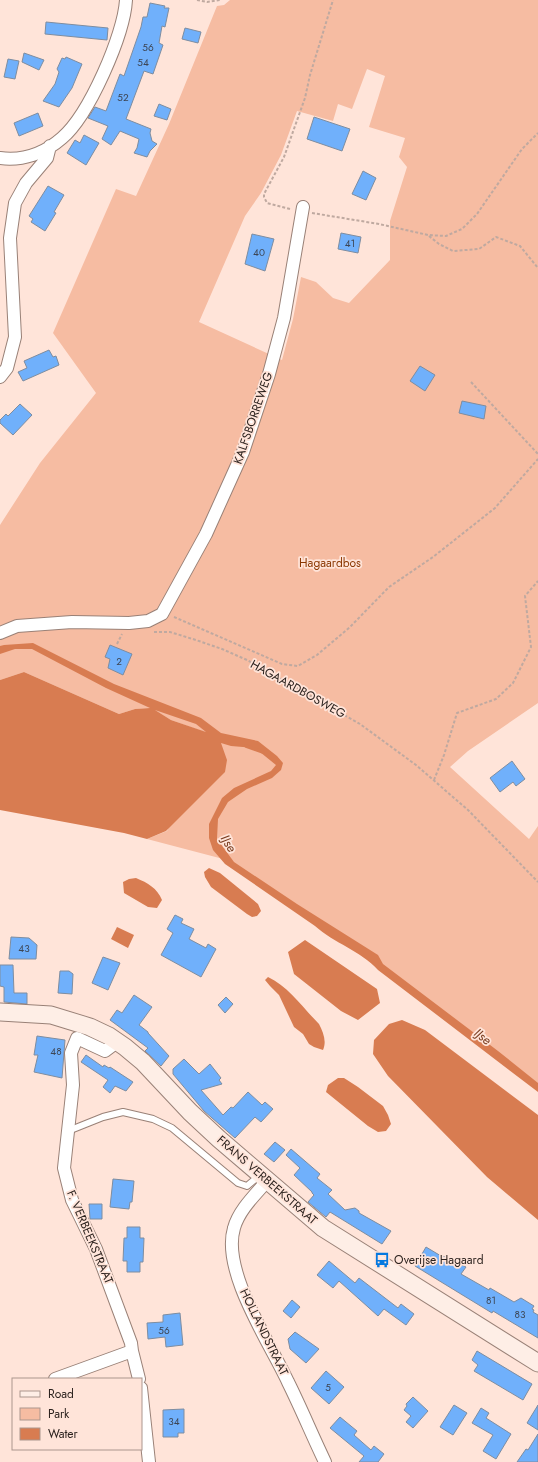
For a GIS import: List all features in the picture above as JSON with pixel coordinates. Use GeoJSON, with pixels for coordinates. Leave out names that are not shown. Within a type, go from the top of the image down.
{"type":"FeatureCollection","features":[{"type":"Feature","properties":{"kind":"main road","name":"FRANS VERBEEKSTRAAT"},"geometry":{"type":"LineString","coordinates":[[0,1012],[44,1015],[71,1020],[90,1027],[117,1042],[143,1062],[190,1112],[263,1178],[323,1228],[538,1363]]}},
{"type":"Feature","properties":{"kind":"street"},"geometry":{"type":"LineString","coordinates":[[0,158],[14,159],[42,151],[63,137],[70,130],[94,91],[114,49],[124,16],[126,0]]}},
{"type":"Feature","properties":{"kind":"street"},"geometry":{"type":"LineString","coordinates":[[0,377],[7,368],[15,338],[10,238],[15,203],[26,183],[47,158],[50,146]]}},
{"type":"Feature","properties":{"kind":"street","name":"KALFSBORREWEG"},"geometry":{"type":"LineString","coordinates":[[162,614],[206,534],[243,452],[269,374],[284,318],[303,209]]}},
{"type":"Feature","properties":{"kind":"street"},"geometry":{"type":"LineString","coordinates":[[0,633],[16,626],[72,622],[148,621],[162,614]]}},
{"type":"Feature","properties":{"kind":"street","name":"F. VERBEEKSTRAAT"},"geometry":{"type":"LineString","coordinates":[[117,1042],[105,1052],[76,1038],[71,1053],[73,1085],[64,1168],[72,1200],[96,1248],[131,1343],[139,1378]]}},
{"type":"Feature","properties":{"kind":"street","name":"HOLLANDSTRAAT"},"geometry":{"type":"LineString","coordinates":[[263,1178],[239,1216],[234,1228],[231,1247],[235,1267],[244,1298],[288,1382],[325,1462]]}},
{"type":"Feature","properties":{"kind":"street"},"geometry":{"type":"LineString","coordinates":[[58,1378],[132,1351]]}},
{"type":"Feature","properties":{"kind":"street"},"geometry":{"type":"LineString","coordinates":[[142,1397],[149,1462]]}},
{"type":"Feature","properties":{"kind":"lane"},"geometry":{"type":"LineString","coordinates":[[68,1131],[102,1117],[123,1112],[153,1119],[172,1128],[238,1183],[247,1186],[263,1178]]}},
{"type":"Feature","properties":{"kind":"path"},"geometry":{"type":"LineString","coordinates":[[197,0],[207,2],[220,0]]}},
{"type":"Feature","properties":{"kind":"path"},"geometry":{"type":"LineString","coordinates":[[333,0],[310,75],[305,98],[284,156],[264,194],[265,200],[270,205],[303,209],[428,235],[446,236],[462,229],[477,214],[522,149],[538,133]]}},
{"type":"Feature","properties":{"kind":"path"},"geometry":{"type":"LineString","coordinates":[[428,235],[438,244],[453,251],[478,249],[496,237],[520,246],[538,268]]}},
{"type":"Feature","properties":{"kind":"path"},"geometry":{"type":"LineString","coordinates":[[472,382],[538,454]]}},
{"type":"Feature","properties":{"kind":"path","name":"HAGAARDBOSWEG"},"geometry":{"type":"LineString","coordinates":[[162,614],[178,618],[282,664],[298,666],[317,655],[350,627],[389,587],[433,557],[495,508],[538,459]]}},
{"type":"Feature","properties":{"kind":"path"},"geometry":{"type":"LineString","coordinates":[[434,780],[444,755],[457,713],[496,699],[513,683],[531,647],[525,596],[538,581]]}},
{"type":"Feature","properties":{"kind":"path"},"geometry":{"type":"LineString","coordinates":[[116,632],[124,632],[117,644]]}},
{"type":"Feature","properties":{"kind":"path","name":"HAGAARDBOSWEG"},"geometry":{"type":"LineString","coordinates":[[150,632],[170,632],[196,640],[247,660],[360,724],[416,765],[468,810],[538,882]]}},
{"type":"Feature","properties":{"kind":"green space","name":"Hagaardbos"},"geometry":{"type":"Polygon","coordinates":[[[230,0],[538,0],[538,703],[468,751],[450,767],[529,839],[538,826],[538,1090],[338,938],[227,860],[147,839],[167,831],[213,735],[171,720],[151,708],[135,709],[119,714],[24,672],[0,680],[0,525],[40,463],[96,393],[53,333],[116,189],[136,196],[169,124],[217,6],[224,5],[230,0]],[[367,69],[352,109],[338,104],[333,121],[297,111],[281,155],[261,193],[245,216],[199,322],[282,360],[293,319],[301,277],[316,282],[333,298],[349,303],[390,260],[390,221],[407,167],[399,157],[405,138],[369,127],[385,76],[367,69]]]}},
{"type":"Feature","properties":{"kind":"water"},"geometry":{"type":"Polygon","coordinates":[[[33,643],[114,684],[201,718],[221,733],[258,741],[277,756],[283,763],[281,770],[272,778],[247,789],[228,802],[218,819],[217,839],[234,862],[378,955],[383,964],[538,1083],[538,1092],[356,952],[322,932],[225,864],[213,850],[209,838],[209,824],[222,798],[234,788],[271,771],[276,765],[255,748],[231,746],[221,743],[227,760],[225,772],[166,831],[147,839],[124,833],[0,810],[0,680],[24,672],[119,714],[135,709],[150,708],[106,688],[32,649],[15,649],[0,654],[0,646],[33,643]],[[155,710],[171,720],[206,732],[196,724],[155,710]]]}},
{"type":"Feature","properties":{"kind":"water"},"geometry":{"type":"Polygon","coordinates":[[[209,868],[220,873],[258,904],[261,911],[257,916],[252,917],[247,914],[211,887],[205,877],[204,872],[209,868]]]}},
{"type":"Feature","properties":{"kind":"water"},"geometry":{"type":"Polygon","coordinates":[[[136,878],[148,884],[158,892],[162,900],[157,908],[148,907],[124,893],[123,882],[136,878]]]}},
{"type":"Feature","properties":{"kind":"water"},"geometry":{"type":"Polygon","coordinates":[[[117,927],[134,935],[128,948],[111,939],[117,927]]]}},
{"type":"Feature","properties":{"kind":"water"},"geometry":{"type":"Polygon","coordinates":[[[305,940],[377,989],[380,1003],[358,1020],[341,1011],[294,974],[288,952],[305,940]]]}},
{"type":"Feature","properties":{"kind":"water"},"geometry":{"type":"Polygon","coordinates":[[[268,977],[289,992],[319,1024],[325,1040],[323,1050],[309,1044],[303,1034],[294,1027],[279,995],[265,980],[268,977]]]}},
{"type":"Feature","properties":{"kind":"water"},"geometry":{"type":"Polygon","coordinates":[[[402,1020],[425,1030],[538,1115],[538,1220],[487,1177],[388,1076],[373,1054],[374,1040],[389,1024],[402,1020]]]}},
{"type":"Feature","properties":{"kind":"water"},"geometry":{"type":"Polygon","coordinates":[[[338,1078],[344,1078],[383,1106],[391,1124],[386,1131],[378,1132],[368,1126],[326,1092],[328,1085],[338,1078]]]}},
{"type":"Feature","properties":{"kind":"building"},"geometry":{"type":"Polygon","coordinates":[[[150,3],[165,6],[164,8],[169,8],[165,27],[162,26],[159,43],[163,45],[153,74],[144,71],[126,119],[151,129],[150,133],[152,141],[157,144],[150,151],[147,157],[134,153],[139,139],[120,131],[111,145],[102,139],[108,126],[88,118],[95,107],[106,111],[120,74],[124,76],[143,17],[147,17],[150,3]]]}},
{"type":"Feature","properties":{"kind":"building"},"geometry":{"type":"Polygon","coordinates":[[[46,22],[108,28],[107,40],[45,34],[46,22]]]}},
{"type":"Feature","properties":{"kind":"building"},"geometry":{"type":"Polygon","coordinates":[[[185,28],[201,32],[198,43],[182,39],[185,28]]]}},
{"type":"Feature","properties":{"kind":"building"},"geometry":{"type":"Polygon","coordinates":[[[24,53],[44,60],[39,70],[22,62],[24,53]]]}},
{"type":"Feature","properties":{"kind":"building"},"geometry":{"type":"Polygon","coordinates":[[[66,57],[82,64],[72,88],[59,107],[43,101],[55,84],[59,72],[57,69],[62,58],[65,59],[66,57]]]}},
{"type":"Feature","properties":{"kind":"building"},"geometry":{"type":"Polygon","coordinates":[[[8,59],[19,61],[15,79],[4,77],[8,59]]]}},
{"type":"Feature","properties":{"kind":"building"},"geometry":{"type":"Polygon","coordinates":[[[159,104],[171,109],[167,120],[154,116],[159,104]]]}},
{"type":"Feature","properties":{"kind":"building"},"geometry":{"type":"Polygon","coordinates":[[[38,113],[43,126],[19,136],[14,123],[38,113]]]}},
{"type":"Feature","properties":{"kind":"building"},"geometry":{"type":"Polygon","coordinates":[[[314,117],[350,129],[342,151],[307,139],[314,117]]]}},
{"type":"Feature","properties":{"kind":"building"},"geometry":{"type":"Polygon","coordinates":[[[84,135],[99,143],[86,165],[67,153],[75,140],[80,143],[84,135]]]}},
{"type":"Feature","properties":{"kind":"building"},"geometry":{"type":"Polygon","coordinates":[[[363,171],[376,178],[366,200],[352,194],[363,171]]]}},
{"type":"Feature","properties":{"kind":"building"},"geometry":{"type":"Polygon","coordinates":[[[48,186],[64,195],[54,212],[56,213],[45,231],[31,222],[33,219],[29,216],[48,186]]]}},
{"type":"Feature","properties":{"kind":"building"},"geometry":{"type":"Polygon","coordinates":[[[341,233],[361,237],[358,253],[338,249],[341,233]]]}},
{"type":"Feature","properties":{"kind":"building"},"geometry":{"type":"Polygon","coordinates":[[[252,234],[274,239],[265,271],[245,264],[252,234]]]}},
{"type":"Feature","properties":{"kind":"building"},"geometry":{"type":"Polygon","coordinates":[[[49,350],[53,357],[56,356],[59,365],[23,381],[18,372],[27,368],[24,361],[49,350]]]}},
{"type":"Feature","properties":{"kind":"building"},"geometry":{"type":"Polygon","coordinates":[[[420,366],[435,375],[425,391],[410,381],[420,366]]]}},
{"type":"Feature","properties":{"kind":"building"},"geometry":{"type":"Polygon","coordinates":[[[462,401],[486,406],[484,419],[459,413],[462,401]]]}},
{"type":"Feature","properties":{"kind":"building"},"geometry":{"type":"Polygon","coordinates":[[[20,404],[32,415],[13,435],[0,423],[0,420],[6,414],[8,416],[20,404]]]}},
{"type":"Feature","properties":{"kind":"building"},"geometry":{"type":"Polygon","coordinates":[[[110,645],[132,654],[123,675],[108,668],[110,659],[105,657],[110,645]]]}},
{"type":"Feature","properties":{"kind":"building"},"geometry":{"type":"Polygon","coordinates":[[[512,761],[525,779],[516,786],[513,782],[500,792],[490,778],[512,761]]]}},
{"type":"Feature","properties":{"kind":"building"},"geometry":{"type":"Polygon","coordinates":[[[175,915],[183,919],[181,923],[194,929],[189,939],[206,948],[208,944],[216,949],[201,977],[161,955],[173,933],[167,929],[175,915]]]}},
{"type":"Feature","properties":{"kind":"building"},"geometry":{"type":"Polygon","coordinates":[[[11,937],[29,938],[37,945],[36,959],[9,959],[11,937]]]}},
{"type":"Feature","properties":{"kind":"building"},"geometry":{"type":"Polygon","coordinates":[[[103,957],[120,963],[108,990],[92,983],[103,957]]]}},
{"type":"Feature","properties":{"kind":"building"},"geometry":{"type":"Polygon","coordinates":[[[0,965],[13,965],[14,993],[27,993],[27,1004],[4,1002],[4,987],[0,986],[0,965]]]}},
{"type":"Feature","properties":{"kind":"building"},"geometry":{"type":"Polygon","coordinates":[[[60,971],[69,971],[73,974],[72,994],[58,993],[60,971]]]}},
{"type":"Feature","properties":{"kind":"building"},"geometry":{"type":"Polygon","coordinates":[[[134,995],[152,1007],[139,1025],[148,1032],[169,1056],[161,1066],[145,1051],[148,1048],[110,1020],[117,1010],[122,1013],[134,995]]]}},
{"type":"Feature","properties":{"kind":"building"},"geometry":{"type":"Polygon","coordinates":[[[226,997],[233,1004],[225,1013],[218,1005],[226,997]]]}},
{"type":"Feature","properties":{"kind":"building"},"geometry":{"type":"Polygon","coordinates":[[[37,1036],[65,1040],[62,1078],[34,1072],[38,1055],[34,1055],[37,1036]]]}},
{"type":"Feature","properties":{"kind":"building"},"geometry":{"type":"Polygon","coordinates":[[[86,1055],[103,1067],[104,1065],[109,1068],[110,1067],[133,1082],[126,1091],[115,1086],[110,1093],[103,1087],[108,1080],[81,1062],[86,1055]]]}},
{"type":"Feature","properties":{"kind":"building"},"geometry":{"type":"Polygon","coordinates":[[[184,1059],[199,1074],[210,1064],[221,1078],[219,1080],[222,1084],[201,1090],[223,1115],[231,1107],[233,1108],[248,1092],[262,1105],[265,1102],[273,1109],[261,1122],[255,1117],[235,1138],[204,1111],[173,1074],[173,1069],[184,1059]]]}},
{"type":"Feature","properties":{"kind":"building"},"geometry":{"type":"Polygon","coordinates":[[[275,1142],[285,1150],[274,1162],[264,1154],[275,1142]]]}},
{"type":"Feature","properties":{"kind":"building"},"geometry":{"type":"Polygon","coordinates":[[[291,1149],[320,1174],[317,1178],[332,1190],[328,1194],[345,1210],[355,1208],[359,1211],[359,1213],[391,1231],[382,1244],[330,1212],[326,1217],[308,1202],[314,1195],[294,1175],[300,1168],[286,1155],[291,1149]]]}},
{"type":"Feature","properties":{"kind":"building"},"geometry":{"type":"Polygon","coordinates":[[[113,1179],[134,1181],[132,1202],[130,1202],[129,1209],[110,1207],[113,1179]]]}},
{"type":"Feature","properties":{"kind":"building"},"geometry":{"type":"Polygon","coordinates":[[[89,1204],[102,1204],[102,1219],[90,1219],[89,1204]]]}},
{"type":"Feature","properties":{"kind":"building"},"geometry":{"type":"Polygon","coordinates":[[[127,1227],[140,1227],[140,1238],[144,1238],[143,1262],[140,1262],[140,1272],[127,1272],[127,1261],[123,1261],[124,1238],[127,1238],[127,1227]]]}},
{"type":"Feature","properties":{"kind":"building"},"geometry":{"type":"Polygon","coordinates":[[[426,1247],[441,1256],[447,1257],[453,1264],[458,1263],[466,1267],[461,1274],[489,1290],[490,1288],[514,1302],[521,1298],[534,1306],[532,1309],[534,1310],[533,1312],[538,1315],[538,1338],[493,1311],[492,1313],[415,1266],[426,1247]]]}},
{"type":"Feature","properties":{"kind":"building"},"geometry":{"type":"Polygon","coordinates":[[[329,1261],[355,1283],[359,1278],[398,1308],[401,1304],[414,1314],[406,1325],[384,1309],[378,1316],[339,1281],[333,1288],[317,1275],[329,1261]]]}},
{"type":"Feature","properties":{"kind":"building"},"geometry":{"type":"Polygon","coordinates":[[[292,1300],[300,1307],[291,1318],[283,1311],[292,1300]]]}},
{"type":"Feature","properties":{"kind":"building"},"geometry":{"type":"Polygon","coordinates":[[[180,1313],[183,1345],[166,1347],[165,1337],[148,1339],[147,1323],[163,1322],[163,1315],[180,1313]]]}},
{"type":"Feature","properties":{"kind":"building"},"geometry":{"type":"Polygon","coordinates":[[[295,1332],[319,1349],[306,1363],[290,1349],[288,1339],[295,1332]]]}},
{"type":"Feature","properties":{"kind":"building"},"geometry":{"type":"Polygon","coordinates":[[[477,1351],[532,1384],[523,1400],[474,1371],[478,1365],[472,1360],[477,1351]]]}},
{"type":"Feature","properties":{"kind":"building"},"geometry":{"type":"Polygon","coordinates":[[[326,1371],[344,1387],[329,1404],[311,1388],[326,1371]]]}},
{"type":"Feature","properties":{"kind":"building"},"geometry":{"type":"Polygon","coordinates":[[[413,1397],[428,1411],[413,1428],[406,1422],[411,1416],[404,1410],[407,1406],[406,1404],[413,1397]]]}},
{"type":"Feature","properties":{"kind":"building"},"geometry":{"type":"Polygon","coordinates":[[[454,1405],[467,1413],[453,1435],[440,1427],[454,1405]]]}},
{"type":"Feature","properties":{"kind":"building"},"geometry":{"type":"Polygon","coordinates":[[[538,1405],[538,1430],[527,1423],[538,1405]]]}},
{"type":"Feature","properties":{"kind":"building"},"geometry":{"type":"Polygon","coordinates":[[[481,1408],[489,1413],[486,1418],[511,1434],[496,1459],[483,1451],[493,1435],[472,1423],[481,1408]]]}},
{"type":"Feature","properties":{"kind":"building"},"geometry":{"type":"Polygon","coordinates":[[[184,1409],[184,1433],[178,1433],[178,1437],[163,1437],[163,1410],[184,1409]]]}},
{"type":"Feature","properties":{"kind":"building"},"geometry":{"type":"Polygon","coordinates":[[[340,1417],[357,1431],[354,1435],[371,1450],[374,1446],[384,1454],[378,1462],[359,1462],[364,1456],[330,1428],[340,1417]]]}},
{"type":"Feature","properties":{"kind":"building"},"geometry":{"type":"Polygon","coordinates":[[[538,1434],[538,1462],[517,1462],[526,1449],[528,1450],[538,1434]]]}},
{"type":"Feature","properties":{"kind":"waterway","name":"IJse"},"geometry":{"type":"LineString","coordinates":[[246,746],[263,752]]}},
{"type":"Feature","properties":{"kind":"place","name":"Overijse Hagaard"},"geometry":{"type":"Point","coordinates":[382,1260]}}]}
